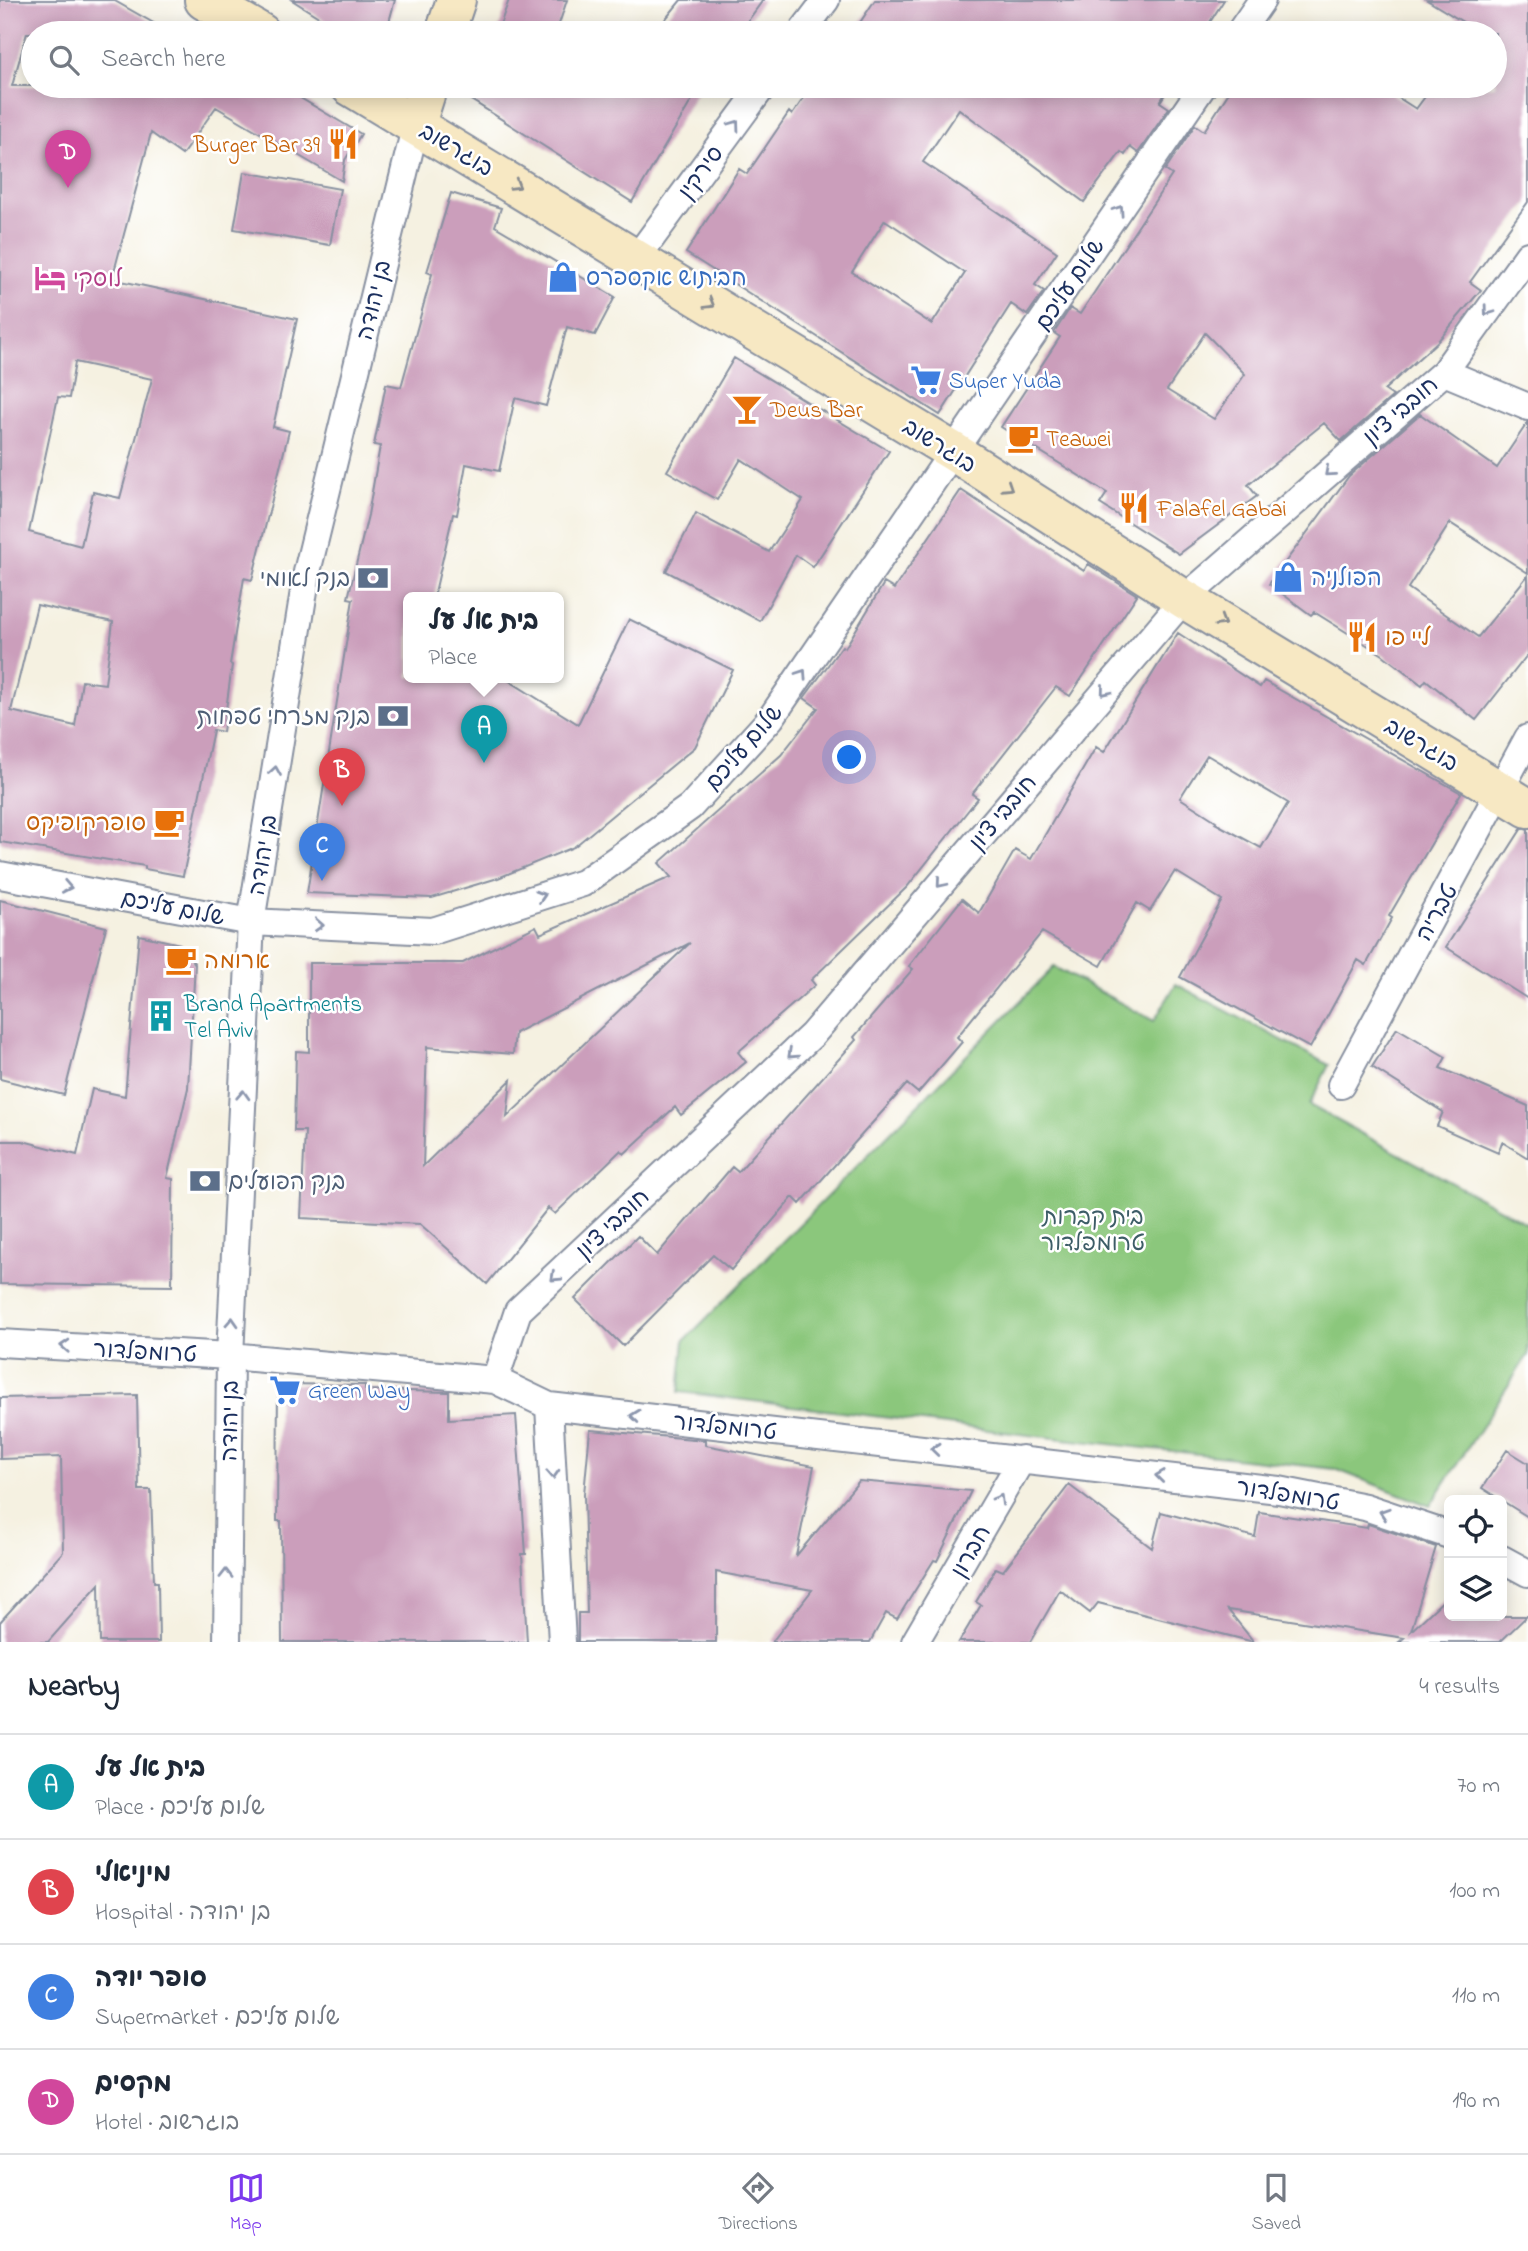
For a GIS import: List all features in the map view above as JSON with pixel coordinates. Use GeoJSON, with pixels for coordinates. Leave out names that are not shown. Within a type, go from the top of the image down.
{"type":"FeatureCollection","features":[{"type":"Feature","properties":{"kind":"street"},"geometry":{"type":"LineString","coordinates":[[204,0],[240,21]]}},
{"type":"Feature","properties":{"kind":"street"},"geometry":{"type":"LineString","coordinates":[[449,21],[456,0]]}},
{"type":"Feature","properties":{"kind":"street"},"geometry":{"type":"LineString","coordinates":[[810,21],[826,0]]}},
{"type":"Feature","properties":{"kind":"street"},"geometry":{"type":"LineString","coordinates":[[1247,21],[1262,0]]}},
{"type":"Feature","properties":{"kind":"street","name":"בוגרשוב"},"geometry":{"type":"LineString","coordinates":[[371,98],[954,452],[1184,599],[1515,800]]}},
{"type":"Feature","properties":{"kind":"street","name":"בן יהודה"},"geometry":{"type":"LineString","coordinates":[[227,1642],[230,1356],[251,922],[307,572],[424,98]]}},
{"type":"Feature","properties":{"kind":"street","name":"סירקין"},"geometry":{"type":"LineString","coordinates":[[636,259],[754,98]]}},
{"type":"Feature","properties":{"kind":"street","name":"שלום עליכם"},"geometry":{"type":"LineString","coordinates":[[0,875],[251,922],[433,931],[583,883],[690,807],[771,718],[1195,98]]}},
{"type":"Feature","properties":{"kind":"street","name":"חובבי ציון"},"geometry":{"type":"LineString","coordinates":[[495,1380],[518,1311],[812,1035],[1184,599],[1444,372],[1528,255]]}},
{"type":"Feature","properties":{"kind":"street"},"geometry":{"type":"LineString","coordinates":[[1444,372],[1528,407]]}},
{"type":"Feature","properties":{"kind":"street","name":"טבריה"},"geometry":{"type":"LineString","coordinates":[[1341,1085],[1515,800],[1528,738]]}},
{"type":"Feature","properties":{"kind":"street","name":"טרומפלדור"},"geometry":{"type":"LineString","coordinates":[[0,1343],[230,1356],[495,1380],[549,1406],[1279,1490],[1365,1507],[1444,1533]]}},
{"type":"Feature","properties":{"kind":"street"},"geometry":{"type":"LineString","coordinates":[[549,1406],[562,1642]]}},
{"type":"Feature","properties":{"kind":"street","name":"חברון"},"geometry":{"type":"LineString","coordinates":[[915,1642],[1022,1459]]}},
{"type":"Feature","properties":{"kind":"street"},"geometry":{"type":"LineString","coordinates":[[1507,1562],[1528,1573]]}},
{"type":"Feature","properties":{"kind":"green space","name":"בית קברות טרומפלדור"},"geometry":{"type":"Polygon","coordinates":[[[1054,967],[1154,1021],[1176,984],[1329,1065],[1309,1105],[1528,1224],[1528,1355],[1430,1506],[1335,1469],[679,1392],[684,1341],[1054,967]]]}},
{"type":"Feature","properties":{"kind":"building"},"geometry":{"type":"Polygon","coordinates":[[[0,0],[113,0],[150,21],[21,21],[21,54],[12,86],[21,86],[21,98],[300,98],[361,134],[345,160],[342,181],[216,107],[182,155],[151,133],[112,279],[297,319],[273,427],[289,431],[252,580],[244,578],[230,664],[223,732],[213,730],[183,876],[145,869],[145,866],[0,842],[0,0]],[[75,362],[69,398],[58,397],[29,532],[81,546],[93,492],[120,498],[152,379],[75,362]],[[37,605],[11,711],[75,726],[82,681],[105,684],[113,622],[37,605]]]}},
{"type":"Feature","properties":{"kind":"building"},"geometry":{"type":"Polygon","coordinates":[[[292,0],[395,0],[389,21],[325,21],[292,0]]]}},
{"type":"Feature","properties":{"kind":"building"},"geometry":{"type":"Polygon","coordinates":[[[509,0],[567,0],[560,21],[501,21],[509,0]]]}},
{"type":"Feature","properties":{"kind":"building"},"geometry":{"type":"Polygon","coordinates":[[[681,0],[763,0],[748,21],[664,21],[681,0]]]}},
{"type":"Feature","properties":{"kind":"building"},"geometry":{"type":"Polygon","coordinates":[[[875,0],[1224,0],[1211,21],[861,21],[875,0]]]}},
{"type":"Feature","properties":{"kind":"building"},"geometry":{"type":"Polygon","coordinates":[[[1427,0],[1528,0],[1528,202],[1470,282],[1481,290],[1438,341],[1384,390],[1393,396],[1341,441],[1324,423],[1248,485],[1257,496],[1179,554],[1100,504],[1107,493],[1001,427],[1060,337],[1054,333],[1070,308],[1080,314],[1172,175],[1165,170],[1195,125],[1204,131],[1225,98],[1399,98],[1416,109],[1424,98],[1507,98],[1507,21],[1461,21],[1427,0]],[[1205,333],[1167,390],[1214,419],[1245,374],[1205,333]]]}},
{"type":"Feature","properties":{"kind":"building"},"geometry":{"type":"Polygon","coordinates":[[[468,98],[693,98],[632,202],[468,98]]]}},
{"type":"Feature","properties":{"kind":"building"},"geometry":{"type":"Polygon","coordinates":[[[804,98],[1162,98],[1160,102],[1169,108],[1138,153],[1130,147],[1125,155],[1121,152],[1084,202],[959,109],[923,162],[1057,252],[1035,285],[1044,291],[1027,315],[1011,304],[940,415],[686,253],[739,169],[747,174],[789,112],[792,115],[804,98]],[[885,220],[852,272],[932,324],[965,273],[885,220]]]}},
{"type":"Feature","properties":{"kind":"building"},"geometry":{"type":"Polygon","coordinates":[[[244,172],[340,189],[330,245],[234,229],[244,172]]]}},
{"type":"Feature","properties":{"kind":"building"},"geometry":{"type":"Polygon","coordinates":[[[451,193],[501,208],[495,226],[615,297],[595,335],[567,327],[546,406],[515,398],[499,471],[466,464],[457,515],[453,514],[435,592],[403,592],[403,683],[513,683],[578,724],[629,619],[733,670],[695,747],[574,847],[498,878],[432,898],[307,893],[353,599],[348,598],[368,515],[380,446],[374,445],[386,384],[401,387],[432,274],[427,272],[451,193]]]}},
{"type":"Feature","properties":{"kind":"building"},"geometry":{"type":"Polygon","coordinates":[[[734,358],[889,451],[813,567],[796,555],[760,621],[666,571],[696,513],[769,552],[803,500],[741,459],[717,500],[667,471],[734,358]]]}},
{"type":"Feature","properties":{"kind":"building"},"geometry":{"type":"Polygon","coordinates":[[[1420,414],[1497,468],[1528,422],[1528,573],[1450,523],[1408,588],[1478,637],[1528,575],[1528,654],[1476,720],[1426,680],[1422,685],[1383,655],[1314,612],[1311,615],[1269,584],[1349,476],[1420,414]]]}},
{"type":"Feature","properties":{"kind":"building"},"geometry":{"type":"Polygon","coordinates":[[[961,490],[1084,571],[1088,564],[1137,595],[1070,696],[1056,687],[972,794],[978,798],[907,887],[811,980],[815,985],[738,1052],[746,1062],[681,1115],[675,1107],[624,1154],[621,1150],[555,1214],[548,1208],[487,1284],[420,1224],[301,1218],[305,1131],[294,1131],[296,1051],[309,1052],[309,963],[463,963],[536,926],[540,934],[671,877],[659,863],[781,755],[818,708],[804,698],[842,646],[845,648],[884,583],[894,589],[961,490]],[[690,943],[515,1033],[513,1054],[427,1047],[423,1166],[511,1080],[507,1117],[690,943]]]}},
{"type":"Feature","properties":{"kind":"building"},"geometry":{"type":"Polygon","coordinates":[[[1178,633],[1260,687],[1264,681],[1461,793],[1389,916],[1392,918],[1366,965],[1358,960],[1310,1048],[1180,977],[1222,900],[1175,871],[1150,911],[1137,903],[1101,966],[1042,932],[957,1037],[962,1042],[918,1093],[907,1084],[800,1204],[793,1197],[731,1270],[713,1255],[623,1346],[575,1299],[638,1236],[657,1255],[732,1167],[738,1172],[856,1040],[854,1037],[913,969],[909,966],[962,899],[979,913],[1015,850],[1031,859],[1096,747],[1104,752],[1178,633]],[[1207,755],[1180,798],[1216,821],[1215,823],[1261,848],[1288,803],[1207,755]]]}},
{"type":"Feature","properties":{"kind":"building"},"geometry":{"type":"Polygon","coordinates":[[[1522,828],[1528,830],[1528,999],[1446,947],[1522,828]]]}},
{"type":"Feature","properties":{"kind":"building"},"geometry":{"type":"Polygon","coordinates":[[[0,900],[106,927],[64,1095],[0,1079],[0,900]]]}},
{"type":"Feature","properties":{"kind":"building"},"geometry":{"type":"Polygon","coordinates":[[[139,935],[180,944],[195,964],[188,1088],[167,1178],[173,1179],[172,1286],[0,1284],[0,1141],[23,1141],[77,1155],[92,1089],[125,1096],[139,935]]]}},
{"type":"Feature","properties":{"kind":"building"},"geometry":{"type":"Polygon","coordinates":[[[1397,1028],[1446,1057],[1440,1068],[1528,1106],[1528,1158],[1502,1142],[1498,1153],[1437,1126],[1443,1112],[1372,1067],[1397,1028]]]}},
{"type":"Feature","properties":{"kind":"building"},"geometry":{"type":"Polygon","coordinates":[[[278,1384],[365,1385],[365,1390],[449,1392],[449,1419],[516,1415],[526,1554],[522,1554],[527,1642],[282,1642],[281,1521],[277,1521],[278,1384]]]}},
{"type":"Feature","properties":{"kind":"building"},"geometry":{"type":"Polygon","coordinates":[[[137,1395],[139,1490],[151,1490],[154,1582],[158,1582],[159,1642],[100,1642],[99,1584],[48,1642],[0,1642],[0,1622],[63,1552],[61,1457],[0,1459],[0,1398],[137,1395]]]}},
{"type":"Feature","properties":{"kind":"building"},"geometry":{"type":"Polygon","coordinates":[[[590,1430],[705,1440],[705,1445],[814,1466],[796,1556],[859,1481],[971,1491],[937,1561],[934,1560],[897,1619],[886,1613],[870,1642],[772,1642],[812,1590],[716,1572],[716,1642],[578,1642],[578,1613],[587,1613],[584,1494],[590,1430]]]}},
{"type":"Feature","properties":{"kind":"building"},"geometry":{"type":"Polygon","coordinates":[[[1507,1450],[1528,1463],[1528,1517],[1507,1504],[1507,1495],[1493,1495],[1482,1488],[1507,1450]]]}},
{"type":"Feature","properties":{"kind":"building"},"geometry":{"type":"Polygon","coordinates":[[[1069,1485],[1152,1548],[1161,1512],[1255,1537],[1259,1512],[1367,1528],[1368,1524],[1436,1547],[1411,1631],[1444,1600],[1444,1621],[1507,1621],[1507,1616],[1527,1616],[1500,1642],[1399,1642],[1404,1638],[1228,1610],[1254,1642],[1098,1603],[1090,1613],[1060,1590],[1030,1642],[959,1642],[981,1605],[976,1602],[996,1568],[1003,1571],[1069,1485]]]}},
{"type":"Feature","properties":{"kind":"place","name":"Burger Bar 39"},"geometry":{"type":"Point","coordinates":[343,144]}},
{"type":"Feature","properties":{"kind":"place","name":"מקסים"},"geometry":{"type":"Point","coordinates":[68,188]}},
{"type":"Feature","properties":{"kind":"place","name":"חביתוש אקספרס"},"geometry":{"type":"Point","coordinates":[563,277]}},
{"type":"Feature","properties":{"kind":"place","name":"לוסקי"},"geometry":{"type":"Point","coordinates":[50,278]}},
{"type":"Feature","properties":{"kind":"place","name":"Super Yuda"},"geometry":{"type":"Point","coordinates":[926,380]}},
{"type":"Feature","properties":{"kind":"place","name":"Deus Bar"},"geometry":{"type":"Point","coordinates":[747,409]}},
{"type":"Feature","properties":{"kind":"place","name":"Teawei"},"geometry":{"type":"Point","coordinates":[1023,438]}},
{"type":"Feature","properties":{"kind":"place","name":"Falafel Gabai"},"geometry":{"type":"Point","coordinates":[1134,508]}},
{"type":"Feature","properties":{"kind":"place","name":"הפולניה"},"geometry":{"type":"Point","coordinates":[1288,577]}},
{"type":"Feature","properties":{"kind":"place","name":"בנק לאומי"},"geometry":{"type":"Point","coordinates":[373,578]}},
{"type":"Feature","properties":{"kind":"place","name":"ליי פו"},"geometry":{"type":"Point","coordinates":[1362,637]}},
{"type":"Feature","properties":{"kind":"place","name":"בנק מזרחי טפחות"},"geometry":{"type":"Point","coordinates":[393,716]}},
{"type":"Feature","properties":{"kind":"place","name":"בית אל על"},"geometry":{"type":"Point","coordinates":[484,763]}},
{"type":"Feature","properties":{"kind":"place","name":"מיניאלי"},"geometry":{"type":"Point","coordinates":[342,806]}},
{"type":"Feature","properties":{"kind":"place","name":"סופרקופיקס"},"geometry":{"type":"Point","coordinates":[169,822]}},
{"type":"Feature","properties":{"kind":"place","name":"סופר יודה"},"geometry":{"type":"Point","coordinates":[322,881]}},
{"type":"Feature","properties":{"kind":"place","name":"ארומה"},"geometry":{"type":"Point","coordinates":[181,960]}},
{"type":"Feature","properties":{"kind":"place","name":"Brand Apartments Tel Aviv"},"geometry":{"type":"Point","coordinates":[161,1016]}},
{"type":"Feature","properties":{"kind":"place","name":"בנק הפועלים"},"geometry":{"type":"Point","coordinates":[205,1181]}},
{"type":"Feature","properties":{"kind":"place","name":"Green Way"},"geometry":{"type":"Point","coordinates":[285,1390]}}]}
